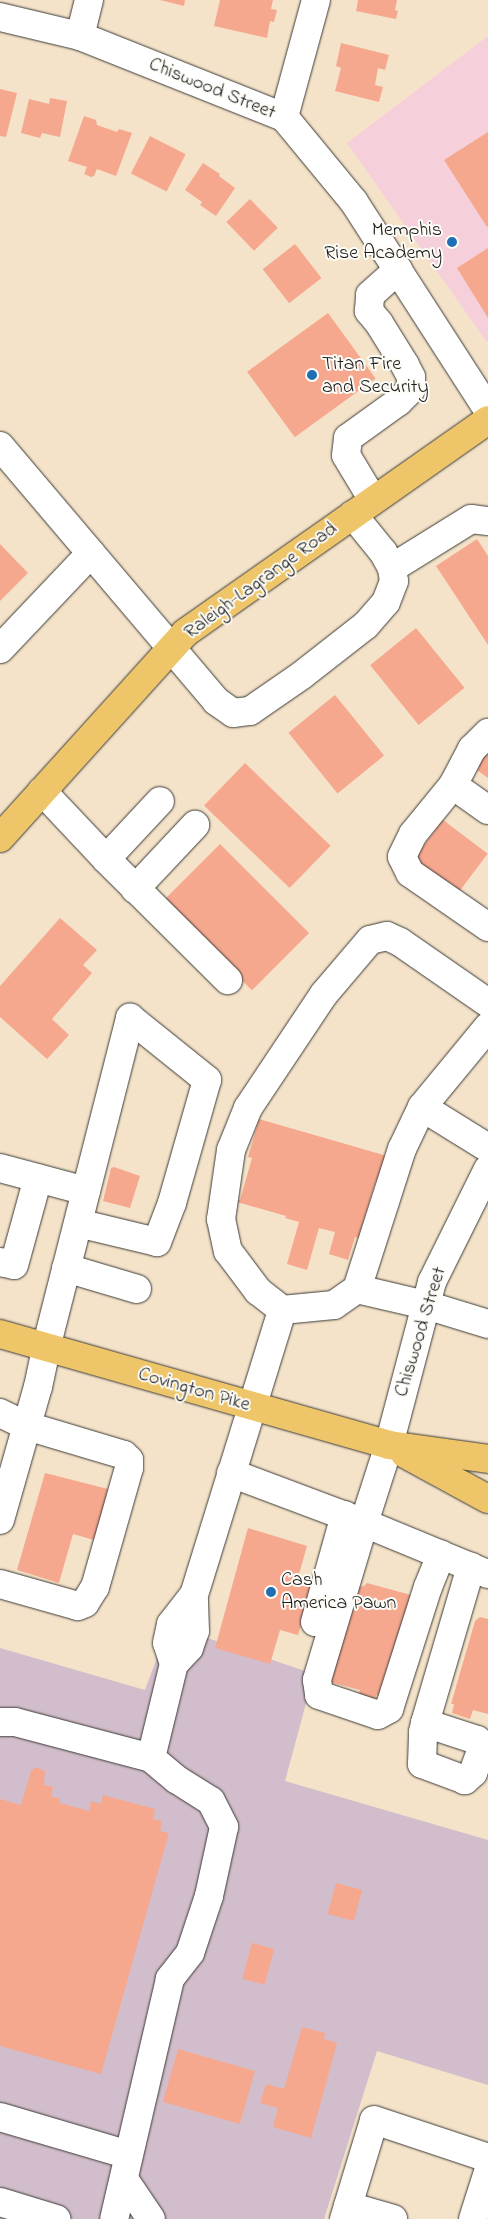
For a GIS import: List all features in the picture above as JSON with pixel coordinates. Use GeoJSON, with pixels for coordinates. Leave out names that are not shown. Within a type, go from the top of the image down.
{"type":"FeatureCollection","features":[{"type":"Feature","properties":{"kind":"main road","name":"Raleigh-Lagrange Road"},"geometry":{"type":"LineString","coordinates":[[0,838],[185,633],[488,420]]}},
{"type":"Feature","properties":{"kind":"main road","name":"Covington Pike"},"geometry":{"type":"LineString","coordinates":[[0,1334],[389,1444],[488,1459]]}},
{"type":"Feature","properties":{"kind":"main road","name":"Covington Pike"},"geometry":{"type":"LineString","coordinates":[[389,1444],[488,1499]]}},
{"type":"Feature","properties":{"kind":"street"},"geometry":{"type":"LineString","coordinates":[[80,36],[89,0]]}},
{"type":"Feature","properties":{"kind":"street"},"geometry":{"type":"LineString","coordinates":[[284,117],[316,0]]}},
{"type":"Feature","properties":{"kind":"street","name":"Chiswood Street"},"geometry":{"type":"LineString","coordinates":[[0,17],[80,36],[284,117],[354,202],[488,410]]}},
{"type":"Feature","properties":{"kind":"street"},"geometry":{"type":"LineString","coordinates":[[0,446],[216,700],[233,713],[250,711],[302,675],[366,625],[386,602],[394,581],[392,568],[363,508],[346,455],[348,438],[398,402],[411,389],[411,377],[405,365],[380,323],[369,311],[370,295],[398,270]]}},
{"type":"Feature","properties":{"kind":"street"},"geometry":{"type":"LineString","coordinates":[[392,568],[471,519],[488,521]]}},
{"type":"Feature","properties":{"kind":"street"},"geometry":{"type":"LineString","coordinates":[[0,649],[91,553]]}},
{"type":"Feature","properties":{"kind":"street"},"geometry":{"type":"LineString","coordinates":[[487,924],[410,873],[402,857],[413,834],[453,786],[472,749],[488,733]]}},
{"type":"Feature","properties":{"kind":"street"},"geometry":{"type":"LineString","coordinates":[[453,786],[488,810]]}},
{"type":"Feature","properties":{"kind":"street"},"geometry":{"type":"LineString","coordinates":[[42,791],[135,889],[228,980]]}},
{"type":"Feature","properties":{"kind":"street"},"geometry":{"type":"LineString","coordinates":[[106,859],[160,801]]}},
{"type":"Feature","properties":{"kind":"street"},"geometry":{"type":"LineString","coordinates":[[135,889],[195,825]]}},
{"type":"Feature","properties":{"kind":"street"},"geometry":{"type":"LineString","coordinates":[[488,1003],[400,942],[387,936],[370,940],[324,994],[248,1108],[231,1150],[221,1219],[228,1251],[258,1291],[282,1310],[334,1305],[357,1289],[402,1149],[422,1107],[488,1026]]}},
{"type":"Feature","properties":{"kind":"street"},"geometry":{"type":"LineString","coordinates":[[0,1520],[38,1387],[46,1348],[130,1018],[207,1080],[172,1203],[158,1242],[78,1223]]}},
{"type":"Feature","properties":{"kind":"street"},"geometry":{"type":"LineString","coordinates":[[422,1107],[488,1148]]}},
{"type":"Feature","properties":{"kind":"street"},"geometry":{"type":"LineString","coordinates":[[0,1168],[86,1191]]}},
{"type":"Feature","properties":{"kind":"street","name":"Chiswood Street"},"geometry":{"type":"LineString","coordinates":[[354,1519],[389,1444],[432,1282],[488,1169]]}},
{"type":"Feature","properties":{"kind":"street"},"geometry":{"type":"LineString","coordinates":[[0,1262],[14,1265],[38,1178]]}},
{"type":"Feature","properties":{"kind":"street"},"geometry":{"type":"LineString","coordinates":[[66,1268],[137,1289]]}},
{"type":"Feature","properties":{"kind":"street"},"geometry":{"type":"LineString","coordinates":[[357,1289],[426,1305],[488,1324]]}},
{"type":"Feature","properties":{"kind":"street"},"geometry":{"type":"LineString","coordinates":[[151,1758],[174,1664],[189,1648],[195,1632],[194,1595],[282,1310]]}},
{"type":"Feature","properties":{"kind":"street"},"geometry":{"type":"LineString","coordinates":[[0,1414],[27,1426],[124,1455],[129,1460],[130,1468],[95,1587],[85,1604],[78,1606],[0,1584]]}},
{"type":"Feature","properties":{"kind":"street"},"geometry":{"type":"LineString","coordinates":[[231,1473],[354,1519],[479,1571],[425,1723]]}},
{"type":"Feature","properties":{"kind":"street"},"geometry":{"type":"LineString","coordinates":[[354,1519],[317,1680],[319,1695],[378,1715],[390,1709],[428,1587],[441,1555]]}},
{"type":"Feature","properties":{"kind":"street"},"geometry":{"type":"LineString","coordinates":[[305,1658],[354,1519]]}},
{"type":"Feature","properties":{"kind":"street"},"geometry":{"type":"LineString","coordinates":[[0,1722],[15,1722],[151,1758],[176,1779],[211,1800],[224,1827],[209,1896],[190,1953],[170,1979],[114,2219]]}},
{"type":"Feature","properties":{"kind":"street"},"geometry":{"type":"LineString","coordinates":[[0,2117],[126,2167],[152,2219]]}},
{"type":"Feature","properties":{"kind":"street"},"geometry":{"type":"LineString","coordinates":[[392,2219],[346,2212],[374,2120],[488,2158]]}},
{"type":"Feature","properties":{"kind":"street"},"geometry":{"type":"LineString","coordinates":[[473,2219],[488,2172]]}},
{"type":"Feature","properties":{"kind":"street"},"geometry":{"type":"LineString","coordinates":[[0,2202],[56,2219]]}},
{"type":"Feature","properties":{"kind":"shaded area","name":"Memphis Rise Academy"},"geometry":{"type":"Polygon","coordinates":[[[488,36],[488,341],[486,341],[347,143],[488,36]]]}},
{"type":"Feature","properties":{"kind":"shaded area"},"geometry":{"type":"Polygon","coordinates":[[[169,1625],[314,1674],[285,1781],[488,1840],[488,2085],[377,2051],[324,2219],[0,2219],[0,1648],[145,1690],[169,1625]]]}},
{"type":"Feature","properties":{"kind":"building"},"geometry":{"type":"Polygon","coordinates":[[[160,0],[185,0],[184,6],[160,0]]]}},
{"type":"Feature","properties":{"kind":"building"},"geometry":{"type":"Polygon","coordinates":[[[220,0],[273,0],[271,9],[277,10],[274,22],[270,21],[267,38],[214,26],[220,0]]]}},
{"type":"Feature","properties":{"kind":"building"},"geometry":{"type":"Polygon","coordinates":[[[358,0],[397,0],[395,10],[398,11],[396,19],[356,11],[358,0]]]}},
{"type":"Feature","properties":{"kind":"building"},"geometry":{"type":"Polygon","coordinates":[[[341,43],[389,55],[385,70],[378,68],[375,85],[383,87],[379,102],[335,91],[341,68],[336,66],[341,43]]]}},
{"type":"Feature","properties":{"kind":"building"},"geometry":{"type":"Polygon","coordinates":[[[0,89],[17,93],[6,137],[0,136],[0,89]]]}},
{"type":"Feature","properties":{"kind":"building"},"geometry":{"type":"Polygon","coordinates":[[[50,98],[67,101],[60,137],[42,133],[40,138],[21,133],[29,99],[49,104],[50,98]]]}},
{"type":"Feature","properties":{"kind":"building"},"geometry":{"type":"Polygon","coordinates":[[[84,116],[96,120],[97,125],[117,132],[119,129],[132,133],[116,176],[97,169],[94,176],[91,177],[84,174],[87,167],[68,161],[84,116]]]}},
{"type":"Feature","properties":{"kind":"building"},"geometry":{"type":"Polygon","coordinates":[[[488,132],[488,226],[487,227],[444,160],[488,132]]]}},
{"type":"Feature","properties":{"kind":"building"},"geometry":{"type":"Polygon","coordinates":[[[150,136],[186,154],[167,192],[131,173],[150,136]]]}},
{"type":"Feature","properties":{"kind":"building"},"geometry":{"type":"Polygon","coordinates":[[[203,163],[220,174],[219,176],[235,188],[216,216],[200,205],[202,202],[185,190],[203,163]]]}},
{"type":"Feature","properties":{"kind":"building"},"geometry":{"type":"Polygon","coordinates":[[[250,199],[278,228],[254,251],[226,222],[250,199]]]}},
{"type":"Feature","properties":{"kind":"building"},"geometry":{"type":"Polygon","coordinates":[[[295,244],[321,278],[289,303],[263,269],[295,244]]]}},
{"type":"Feature","properties":{"kind":"building"},"geometry":{"type":"Polygon","coordinates":[[[488,248],[488,318],[457,268],[488,248]]]}},
{"type":"Feature","properties":{"kind":"building","name":"Titan Fire and Security"},"geometry":{"type":"Polygon","coordinates":[[[328,313],[376,379],[295,437],[247,372],[328,313]]]}},
{"type":"Feature","properties":{"kind":"building"},"geometry":{"type":"Polygon","coordinates":[[[477,539],[488,556],[488,645],[436,566],[477,539]]]}},
{"type":"Feature","properties":{"kind":"building"},"geometry":{"type":"Polygon","coordinates":[[[0,544],[28,573],[0,601],[0,544]]]}},
{"type":"Feature","properties":{"kind":"building"},"geometry":{"type":"Polygon","coordinates":[[[416,628],[464,688],[419,725],[370,665],[416,628]]]}},
{"type":"Feature","properties":{"kind":"building"},"geometry":{"type":"Polygon","coordinates":[[[335,695],[384,756],[337,793],[288,733],[335,695]]]}},
{"type":"Feature","properties":{"kind":"building"},"geometry":{"type":"Polygon","coordinates":[[[484,752],[488,755],[488,778],[477,770],[479,767],[475,764],[484,752]]]}},
{"type":"Feature","properties":{"kind":"building"},"geometry":{"type":"Polygon","coordinates":[[[245,763],[331,846],[290,888],[204,805],[245,763]]]}},
{"type":"Feature","properties":{"kind":"building"},"geometry":{"type":"Polygon","coordinates":[[[443,820],[488,854],[458,893],[414,859],[443,820]]]}},
{"type":"Feature","properties":{"kind":"building"},"geometry":{"type":"Polygon","coordinates":[[[220,844],[309,933],[252,990],[163,901],[220,844]]]}},
{"type":"Feature","properties":{"kind":"building"},"geometry":{"type":"Polygon","coordinates":[[[60,918],[97,950],[83,965],[92,973],[52,1019],[69,1035],[47,1059],[0,1017],[0,986],[60,918]]]}},
{"type":"Feature","properties":{"kind":"building"},"geometry":{"type":"Polygon","coordinates":[[[259,1119],[387,1156],[380,1181],[376,1180],[359,1235],[363,1236],[362,1239],[355,1237],[348,1260],[329,1254],[335,1232],[319,1228],[307,1270],[287,1264],[299,1222],[285,1218],[286,1216],[237,1202],[240,1200],[252,1158],[248,1157],[259,1119]]]}},
{"type":"Feature","properties":{"kind":"building"},"geometry":{"type":"Polygon","coordinates":[[[114,1167],[140,1176],[130,1208],[103,1201],[111,1168],[114,1167]]]}},
{"type":"Feature","properties":{"kind":"building"},"geometry":{"type":"Polygon","coordinates":[[[45,1473],[116,1491],[101,1542],[73,1534],[59,1583],[17,1570],[45,1473]]]}},
{"type":"Feature","properties":{"kind":"building","name":"Cash America Pawn"},"geometry":{"type":"Polygon","coordinates":[[[248,1528],[307,1546],[298,1578],[314,1582],[298,1635],[280,1630],[270,1664],[215,1648],[248,1528]]]}},
{"type":"Feature","properties":{"kind":"building"},"geometry":{"type":"Polygon","coordinates":[[[367,1583],[411,1595],[385,1698],[376,1695],[373,1708],[356,1704],[360,1690],[330,1682],[359,1587],[367,1583]]]}},
{"type":"Feature","properties":{"kind":"building"},"geometry":{"type":"Polygon","coordinates":[[[480,1617],[488,1619],[488,1714],[473,1710],[470,1719],[452,1713],[454,1704],[451,1704],[475,1621],[480,1617]]]}},
{"type":"Feature","properties":{"kind":"building"},"geometry":{"type":"Polygon","coordinates":[[[36,1767],[45,1771],[44,1785],[53,1787],[51,1796],[60,1799],[60,1803],[89,1811],[91,1801],[101,1804],[103,1795],[155,1809],[153,1819],[162,1821],[160,1831],[169,1833],[101,2074],[0,2046],[0,1799],[21,1805],[31,1771],[36,1767]]]}},
{"type":"Feature","properties":{"kind":"building"},"geometry":{"type":"Polygon","coordinates":[[[336,1883],[362,1890],[354,1921],[328,1914],[336,1883]]]}},
{"type":"Feature","properties":{"kind":"building"},"geometry":{"type":"Polygon","coordinates":[[[252,1943],[274,1949],[265,1985],[242,1979],[252,1943]]]}},
{"type":"Feature","properties":{"kind":"building"},"geometry":{"type":"Polygon","coordinates":[[[302,2027],[325,2033],[324,2039],[337,2043],[311,2138],[273,2127],[278,2108],[260,2103],[266,2084],[284,2089],[302,2027]]]}},
{"type":"Feature","properties":{"kind":"building"},"geometry":{"type":"Polygon","coordinates":[[[178,2049],[255,2071],[240,2124],[163,2102],[178,2049]]]}},
{"type":"Feature","properties":{"kind":"place","name":"Memphis Rise Academy"},"geometry":{"type":"Point","coordinates":[452,242]}},
{"type":"Feature","properties":{"kind":"place","name":"Titan Fire and Security"},"geometry":{"type":"Point","coordinates":[312,375]}},
{"type":"Feature","properties":{"kind":"place","name":"Cash America Pawn"},"geometry":{"type":"Point","coordinates":[271,1592]}}]}
